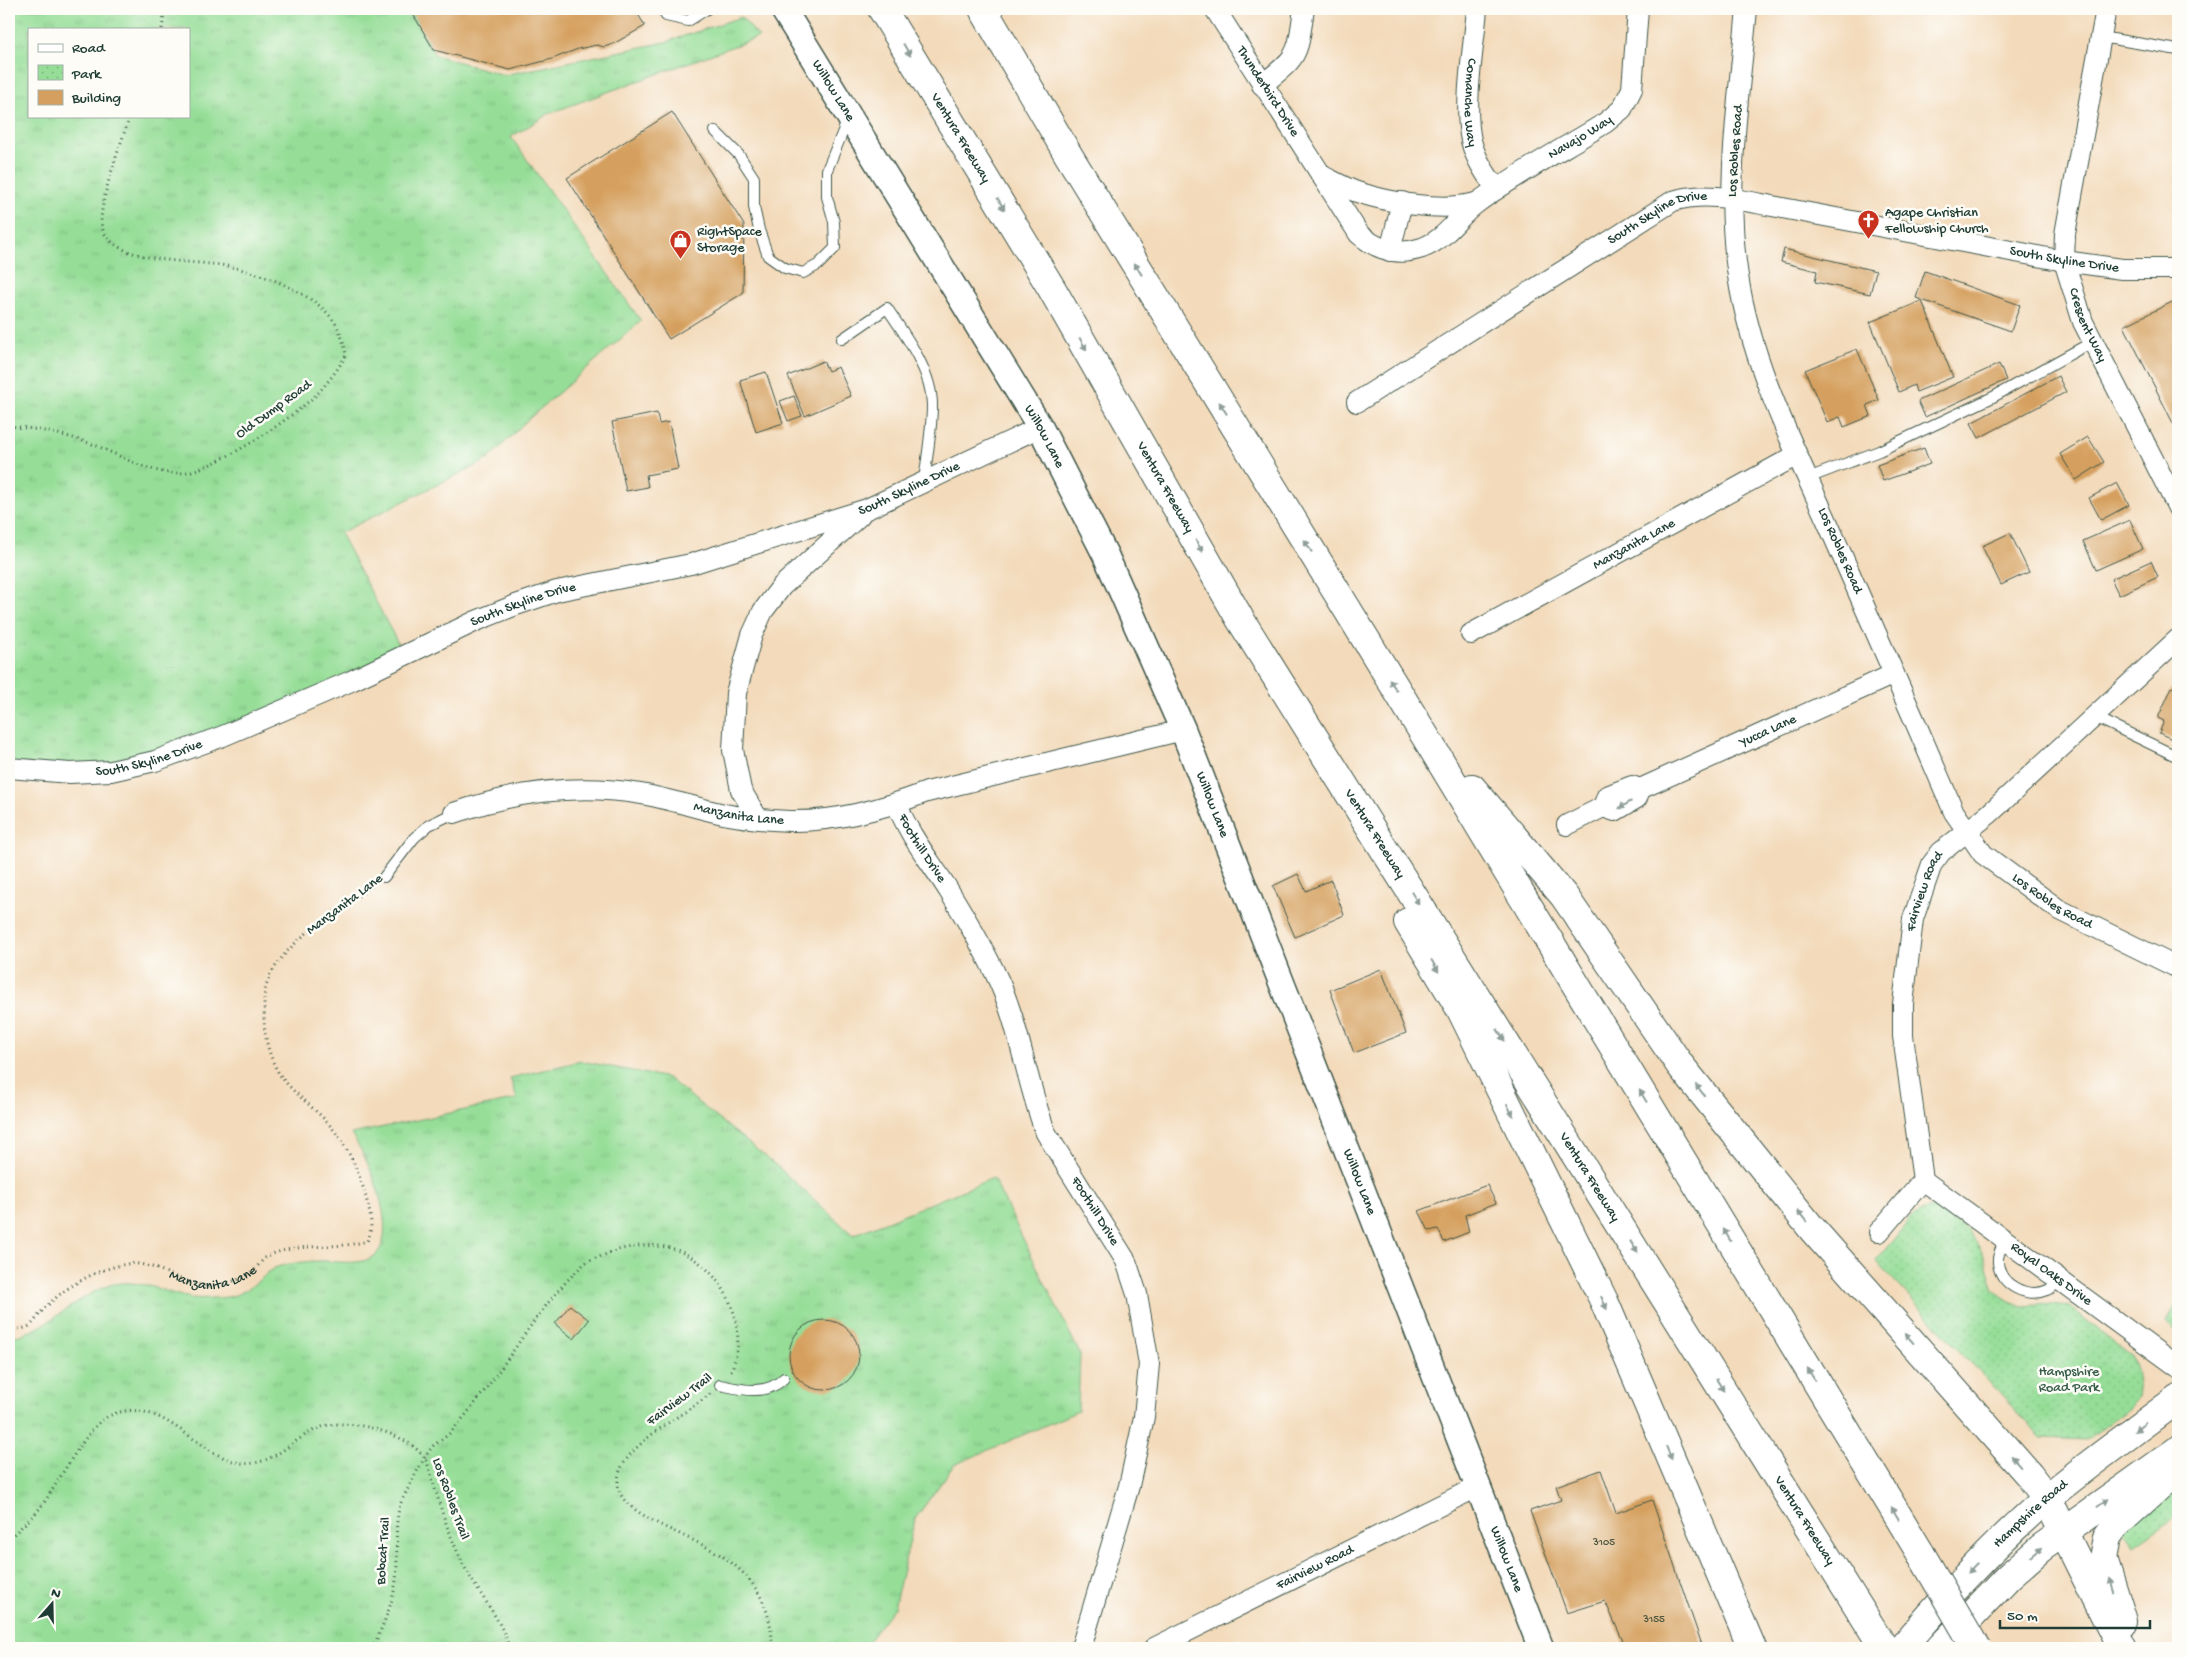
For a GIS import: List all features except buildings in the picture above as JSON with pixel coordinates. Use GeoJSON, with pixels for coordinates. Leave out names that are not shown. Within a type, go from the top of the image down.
{"type":"FeatureCollection","features":[{"type":"Feature","properties":{"kind":"main road","name":"Ventura Freeway"},"geometry":{"type":"LineString","coordinates":[[882,9],[1052,289],[1240,619],[1884,1648]]}},
{"type":"Feature","properties":{"kind":"main road"},"geometry":{"type":"LineString","coordinates":[[983,9],[1074,164],[1419,726],[1921,1554],[1976,1648]]}},
{"type":"Feature","properties":{"kind":"main road"},"geometry":{"type":"LineString","coordinates":[[1240,619],[1266,684],[1465,1018],[1604,1301],[1752,1648]]}},
{"type":"Feature","properties":{"kind":"main road"},"geometry":{"type":"LineString","coordinates":[[1419,726],[1564,896],[1680,1065],[1814,1230],[2029,1475],[2047,1499],[2121,1648]]}},
{"type":"Feature","properties":{"kind":"main road","name":"Hampshire Road"},"geometry":{"type":"LineString","coordinates":[[1902,1648],[1965,1577],[2047,1499],[2178,1398]]}},
{"type":"Feature","properties":{"kind":"main road"},"geometry":{"type":"LineString","coordinates":[[1940,1648],[2008,1577],[2063,1531],[2178,1450]]}},
{"type":"Feature","properties":{"kind":"main road"},"geometry":{"type":"LineString","coordinates":[[2132,1648],[2102,1558],[2103,1549],[2107,1537],[2115,1526],[2178,1469]]}},
{"type":"Feature","properties":{"kind":"street","name":"Willow Lane"},"geometry":{"type":"LineString","coordinates":[[783,9],[1040,427],[1105,554],[1183,730],[1541,1648]]}},
{"type":"Feature","properties":{"kind":"street","name":"Thunderbird Drive"},"geometry":{"type":"LineString","coordinates":[[1215,9],[1359,234],[1370,244],[1390,251]]}},
{"type":"Feature","properties":{"kind":"street"},"geometry":{"type":"LineString","coordinates":[[1262,85],[1291,61],[1298,49],[1304,9]]}},
{"type":"Feature","properties":{"kind":"street","name":"Comanche Way"},"geometry":{"type":"LineString","coordinates":[[1476,9],[1468,117],[1470,137],[1486,175],[1498,190]]}},
{"type":"Feature","properties":{"kind":"street","name":"Navajo Way"},"geometry":{"type":"LineString","coordinates":[[1390,251],[1411,250],[1437,240],[1476,203],[1605,123],[1622,109],[1632,89],[1638,9]]}},
{"type":"Feature","properties":{"kind":"street","name":"Los Robles Road"},"geometry":{"type":"LineString","coordinates":[[1747,9],[1732,199],[1738,276],[1748,323],[1764,376],[1796,455],[1808,478],[1954,812],[1983,854],[2058,910],[2178,968]]}},
{"type":"Feature","properties":{"kind":"street","name":"Crescent Way"},"geometry":{"type":"LineString","coordinates":[[2106,9],[2065,234],[2064,261],[2071,288],[2092,342],[2178,508]]}},
{"type":"Feature","properties":{"kind":"street"},"geometry":{"type":"LineString","coordinates":[[1320,174],[1356,192],[1402,202],[1390,251]]}},
{"type":"Feature","properties":{"kind":"street","name":"South Skyline Drive"},"geometry":{"type":"LineString","coordinates":[[1357,402],[1673,201],[1689,196],[1732,199],[2064,261],[2122,269],[2178,269]]}},
{"type":"Feature","properties":{"kind":"street","name":"Navajo Way"},"geometry":{"type":"LineString","coordinates":[[1402,202],[1437,207],[1462,207],[1476,203]]}},
{"type":"Feature","properties":{"kind":"street","name":"South Skyline Drive"},"geometry":{"type":"LineString","coordinates":[[9,768],[70,773],[111,771],[155,761],[351,682],[476,621],[557,591],[691,564],[867,509],[1040,427]]}},
{"type":"Feature","properties":{"kind":"street","name":"Manzanita Lane"},"geometry":{"type":"LineString","coordinates":[[1471,634],[1796,455]]}},
{"type":"Feature","properties":{"kind":"street"},"geometry":{"type":"LineString","coordinates":[[757,817],[741,790],[735,766],[733,742],[736,694],[752,634],[763,611],[782,586],[867,509]]}},
{"type":"Feature","properties":{"kind":"street","name":"Fairview Road"},"geometry":{"type":"LineString","coordinates":[[1923,1180],[1903,1036],[1903,1004],[1913,919],[1932,864],[1941,852],[1990,814],[2178,639]]}},
{"type":"Feature","properties":{"kind":"street","name":"Yucca Lane"},"geometry":{"type":"LineString","coordinates":[[1567,825],[1603,807],[1607,796],[1632,786],[1640,789],[1894,674]]}},
{"type":"Feature","properties":{"kind":"street","name":"Manzanita Lane"},"geometry":{"type":"LineString","coordinates":[[454,813],[509,796],[579,790],[638,794],[712,812],[790,821],[832,819],[897,804],[927,792],[1183,730]]}},
{"type":"Feature","properties":{"kind":"street","name":"Foothill Drive"},"geometry":{"type":"LineString","coordinates":[[897,804],[904,823],[950,892],[994,970],[1009,1003],[1038,1114],[1046,1133],[1126,1261],[1144,1322],[1149,1364],[1144,1417],[1129,1486],[1081,1648]]}},
{"type":"Feature","properties":{"kind":"street"},"geometry":{"type":"LineString","coordinates":[[1879,1232],[1923,1180]]}},
{"type":"Feature","properties":{"kind":"street","name":"Royal Oaks Drive"},"geometry":{"type":"LineString","coordinates":[[1923,1180],[2178,1367]]}},
{"type":"Feature","properties":{"kind":"street","name":"Fairview Road"},"geometry":{"type":"LineString","coordinates":[[1154,1648],[1477,1487]]}},
{"type":"Feature","properties":{"kind":"lane"},"geometry":{"type":"LineString","coordinates":[[662,9],[666,16],[688,21],[707,9]]}},
{"type":"Feature","properties":{"kind":"lane"},"geometry":{"type":"LineString","coordinates":[[2101,37],[2178,50]]}},
{"type":"Feature","properties":{"kind":"lane"},"geometry":{"type":"LineString","coordinates":[[715,131],[739,155],[754,178],[754,207],[759,230],[768,256],[785,268],[803,273],[818,265],[835,248],[834,222],[827,197],[827,170],[849,116]]}},
{"type":"Feature","properties":{"kind":"lane"},"geometry":{"type":"LineString","coordinates":[[842,339],[887,308],[900,326],[927,380],[932,403],[924,482]]}},
{"type":"Feature","properties":{"kind":"lane"},"geometry":{"type":"LineString","coordinates":[[1808,478],[1879,451],[1993,397],[2092,342]]}},
{"type":"Feature","properties":{"kind":"lane"},"geometry":{"type":"LineString","coordinates":[[2095,717],[2178,757]]}},
{"type":"Feature","properties":{"kind":"lane","name":"Manzanita Lane"},"geometry":{"type":"LineString","coordinates":[[384,877],[414,838],[429,825],[454,813]]}},
{"type":"Feature","properties":{"kind":"lane"},"geometry":{"type":"LineString","coordinates":[[2005,1240],[1998,1261],[2000,1274],[2010,1286],[2035,1292],[2048,1290],[2061,1280]]}},
{"type":"Feature","properties":{"kind":"lane"},"geometry":{"type":"LineString","coordinates":[[720,1385],[761,1391],[777,1386],[784,1378]]}},
{"type":"Feature","properties":{"kind":"path"},"geometry":{"type":"LineString","coordinates":[[162,28],[165,9]]}},
{"type":"Feature","properties":{"kind":"path","name":"Old Dump Road"},"geometry":{"type":"LineString","coordinates":[[9,426],[38,429],[66,435],[147,468],[180,474],[206,466],[242,448],[268,431],[318,392],[346,355],[343,336],[334,320],[321,305],[279,280],[224,266],[137,254],[110,241],[102,226],[102,208],[129,118]]}},
{"type":"Feature","properties":{"kind":"path","name":"Manzanita Lane"},"geometry":{"type":"LineString","coordinates":[[9,1326],[15,1329],[29,1327],[64,1290],[91,1275],[128,1264],[149,1267],[182,1280],[210,1286],[232,1281],[252,1272],[268,1255],[287,1250],[351,1246],[368,1241],[372,1232],[370,1212],[362,1182],[345,1146],[326,1121],[280,1075],[270,1054],[264,1028],[265,991],[276,966],[300,939],[384,877]]}},
{"type":"Feature","properties":{"kind":"path","name":"Fairview Trail"},"geometry":{"type":"LineString","coordinates":[[425,1459],[432,1447],[450,1432],[494,1379],[550,1298],[584,1263],[624,1248],[658,1246],[679,1251],[699,1261],[720,1286],[734,1308],[739,1332],[736,1362],[720,1385],[633,1451],[623,1464],[618,1477],[618,1489],[628,1503],[661,1525],[719,1555],[740,1569],[754,1586],[769,1617],[772,1648]]}},
{"type":"Feature","properties":{"kind":"path","name":"Los Robles Trail"},"geometry":{"type":"LineString","coordinates":[[9,1536],[13,1535],[39,1510],[93,1430],[107,1418],[125,1412],[147,1413],[169,1422],[224,1458],[242,1463],[260,1462],[278,1454],[310,1431],[330,1425],[348,1425],[393,1435],[412,1445],[425,1459],[449,1536],[467,1572],[494,1612],[510,1648]]}},
{"type":"Feature","properties":{"kind":"path","name":"Bobcat Trail"},"geometry":{"type":"LineString","coordinates":[[373,1648],[388,1613],[396,1582],[398,1550],[396,1519],[401,1502],[425,1459]]}},
{"type":"Feature","properties":{"kind":"green space"},"geometry":{"type":"Polygon","coordinates":[[[9,9],[409,9],[435,55],[504,75],[666,42],[741,17],[759,37],[550,113],[511,137],[641,321],[524,423],[489,459],[340,533],[404,655],[155,761],[9,768],[9,9]]]}},
{"type":"Feature","properties":{"kind":"green space"},"geometry":{"type":"Polygon","coordinates":[[[581,1061],[668,1078],[778,1167],[853,1235],[993,1178],[1080,1354],[1078,1411],[954,1465],[915,1519],[894,1607],[863,1648],[9,1648],[9,1332],[17,1336],[35,1329],[101,1288],[110,1285],[121,1283],[141,1284],[191,1298],[222,1298],[245,1290],[275,1268],[293,1263],[363,1261],[377,1254],[383,1240],[384,1222],[375,1181],[367,1162],[351,1134],[517,1099],[510,1078],[581,1061]]]}},
{"type":"Feature","properties":{"kind":"green space","name":"Hampshire Road Park"},"geometry":{"type":"Polygon","coordinates":[[[1930,1207],[1941,1211],[1967,1229],[1983,1253],[1994,1290],[2003,1298],[2022,1306],[2052,1304],[2068,1306],[2131,1355],[2136,1369],[2139,1389],[2138,1397],[2130,1408],[2087,1440],[2041,1438],[1876,1261],[1911,1218],[1930,1207]]]}},
{"type":"Feature","properties":{"kind":"green space"},"geometry":{"type":"Polygon","coordinates":[[[2178,1299],[2178,1333],[2166,1321],[2178,1299]]]}},
{"type":"Feature","properties":{"kind":"green space"},"geometry":{"type":"Polygon","coordinates":[[[2178,1483],[2178,1515],[2134,1546],[2121,1529],[2178,1483]]]}},
{"type":"Feature","properties":{"kind":"place","name":"Agape Christian Fellowship Church"},"geometry":{"type":"Point","coordinates":[1869,240]}},
{"type":"Feature","properties":{"kind":"place","name":"RightSpace Storage"},"geometry":{"type":"Point","coordinates":[681,259]}}]}
